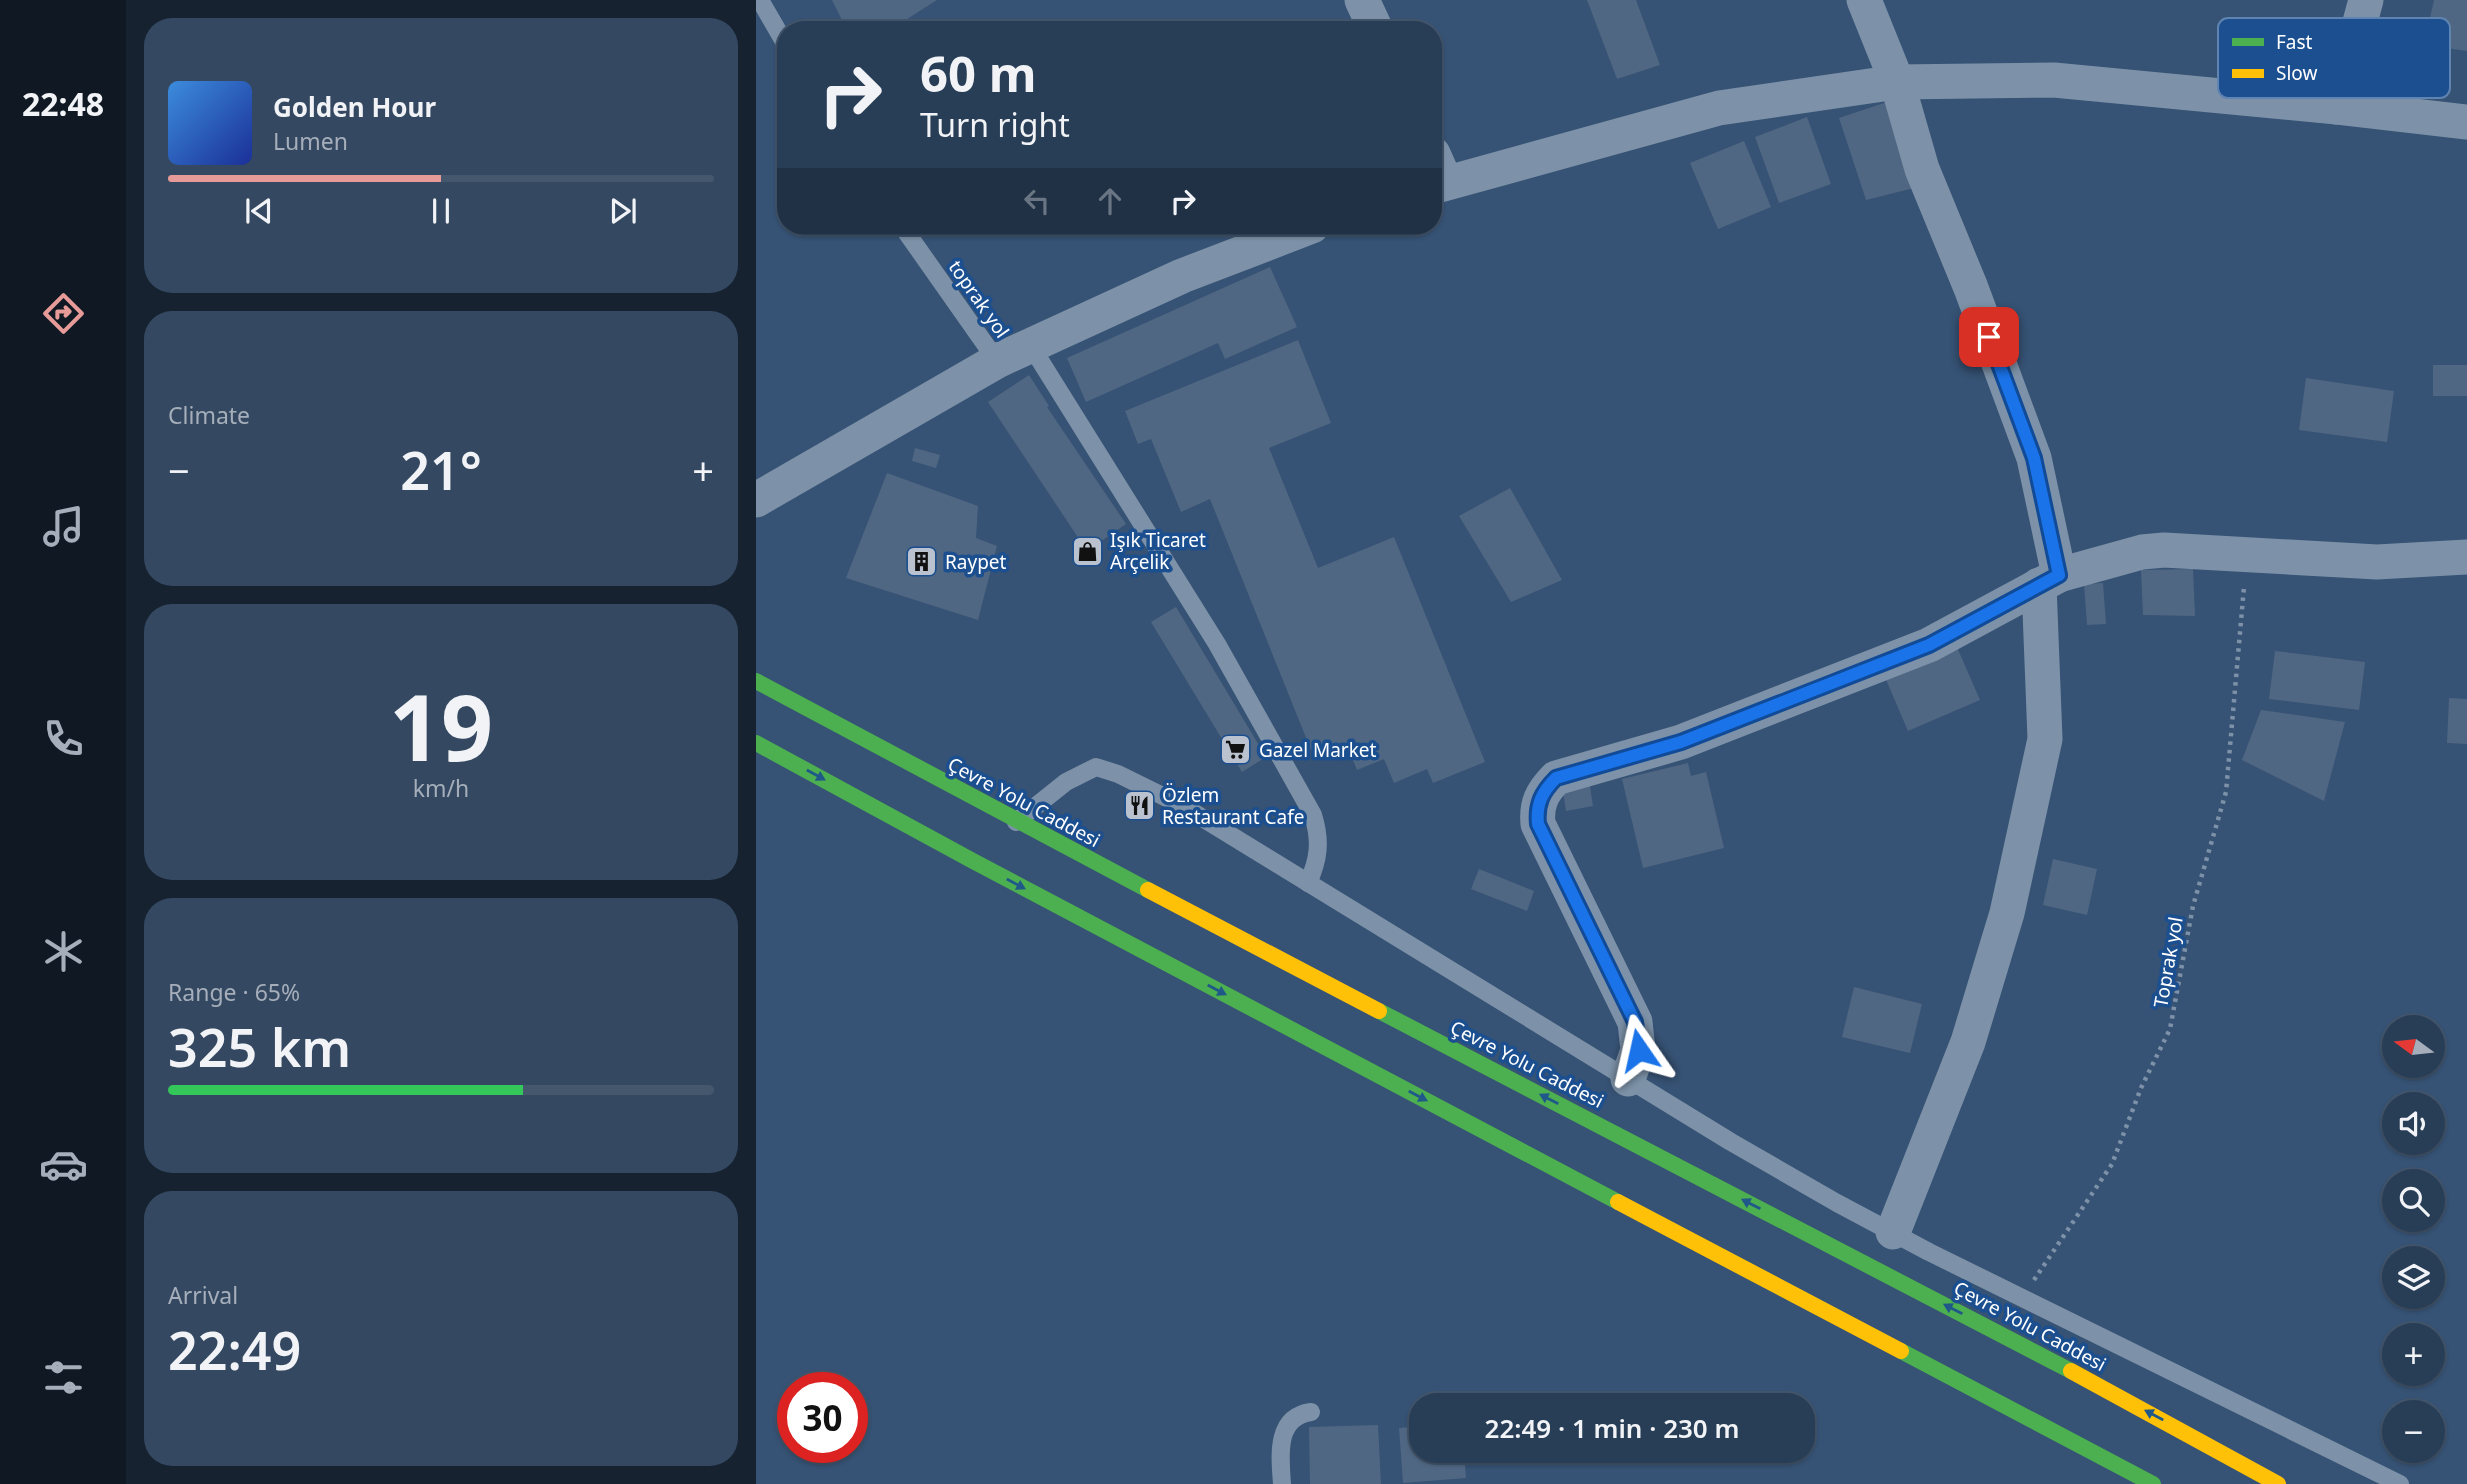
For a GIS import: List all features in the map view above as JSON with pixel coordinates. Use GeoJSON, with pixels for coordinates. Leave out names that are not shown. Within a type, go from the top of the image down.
{"type":"FeatureCollection","features":[{"type":"Feature","properties":{"kind":"highway","name":"Çevre Yolu Caddesi"},"geometry":{"type":"LineString","coordinates":[[756,681],[1016,822],[2285,1481]]}},
{"type":"Feature","properties":{"kind":"highway"},"geometry":{"type":"LineString","coordinates":[[756,743],[973,861],[2152,1484]]}},
{"type":"Feature","properties":{"kind":"street"},"geometry":{"type":"LineString","coordinates":[[1362,0],[1372,21]]}},
{"type":"Feature","properties":{"kind":"street"},"geometry":{"type":"LineString","coordinates":[[1864,0],[1897,82],[1922,169],[1971,289],[2034,458],[2049,580],[2045,740],[2007,914],[1968,1042],[1893,1232]]}},
{"type":"Feature","properties":{"kind":"street"},"geometry":{"type":"LineString","coordinates":[[2361,18],[2366,0]]}},
{"type":"Feature","properties":{"kind":"street"},"geometry":{"type":"LineString","coordinates":[[1442,174],[1719,108],[1897,82],[2054,80],[2218,96]]}},
{"type":"Feature","properties":{"kind":"street"},"geometry":{"type":"LineString","coordinates":[[2243,98],[2467,122]]}},
{"type":"Feature","properties":{"kind":"street"},"geometry":{"type":"LineString","coordinates":[[2337,107],[2339,98]]}},
{"type":"Feature","properties":{"kind":"street"},"geometry":{"type":"LineString","coordinates":[[756,500],[997,362],[1182,276],[1289,235]]}},
{"type":"Feature","properties":{"kind":"street"},"geometry":{"type":"LineString","coordinates":[[1628,1079],[1639,1050],[1635,1022],[1538,824],[1539,800],[1556,778],[1681,742],[1929,645],[2049,580],[2153,551],[2377,562],[2467,557]]}},
{"type":"Feature","properties":{"kind":"lane"},"geometry":{"type":"LineString","coordinates":[[760,0],[777,30]]}},
{"type":"Feature","properties":{"kind":"lane","name":"toprak yol"},"geometry":{"type":"LineString","coordinates":[[908,235],[997,362]]}},
{"type":"Feature","properties":{"kind":"lane"},"geometry":{"type":"LineString","coordinates":[[1031,346],[1217,645],[1313,815],[1319,849],[1308,883]]}},
{"type":"Feature","properties":{"kind":"lane"},"geometry":{"type":"LineString","coordinates":[[1016,822],[1066,782],[1096,767],[1118,774],[1183,806],[1731,1142],[1893,1232],[2400,1484]]}},
{"type":"Feature","properties":{"kind":"lane"},"geometry":{"type":"LineString","coordinates":[[1282,1484],[1280,1456],[1283,1430],[1297,1415],[1311,1412]]}},
{"type":"Feature","properties":{"kind":"path","name":"Toprak yol"},"geometry":{"type":"LineString","coordinates":[[2022,1298],[2112,1164],[2141,1088],[2170,1029],[2193,906],[2226,792],[2246,555]]}},
{"type":"Feature","properties":{"kind":"building"},"geometry":{"type":"Polygon","coordinates":[[[832,0],[937,0],[904,21],[842,21],[832,0]]]}},
{"type":"Feature","properties":{"kind":"building"},"geometry":{"type":"Polygon","coordinates":[[[1587,0],[1636,0],[1660,65],[1617,79],[1587,0]]]}},
{"type":"Feature","properties":{"kind":"building"},"geometry":{"type":"Polygon","coordinates":[[[2434,0],[2467,0],[2467,51],[2450,49],[2450,18],[2430,18],[2434,0]]]}},
{"type":"Feature","properties":{"kind":"building"},"geometry":{"type":"Polygon","coordinates":[[[1890,101],[1914,188],[1866,200],[1839,118],[1890,101]]]}},
{"type":"Feature","properties":{"kind":"building"},"geometry":{"type":"Polygon","coordinates":[[[1807,117],[1831,184],[1779,203],[1755,137],[1807,117]]]}},
{"type":"Feature","properties":{"kind":"building"},"geometry":{"type":"Polygon","coordinates":[[[1744,141],[1771,207],[1718,229],[1690,163],[1744,141]]]}},
{"type":"Feature","properties":{"kind":"building"},"geometry":{"type":"Polygon","coordinates":[[[1270,267],[1297,327],[1225,359],[1218,343],[1086,402],[1067,358],[1270,267]]]}},
{"type":"Feature","properties":{"kind":"building"},"geometry":{"type":"Polygon","coordinates":[[[1298,340],[1331,423],[1269,448],[1318,568],[1394,537],[1485,762],[1433,783],[1427,769],[1394,783],[1384,759],[1357,770],[1348,747],[1315,760],[1210,499],[1181,512],[1151,439],[1138,444],[1125,411],[1298,340]]]}},
{"type":"Feature","properties":{"kind":"building"},"geometry":{"type":"Polygon","coordinates":[[[2433,365],[2467,365],[2467,396],[2433,396],[2433,365]]]}},
{"type":"Feature","properties":{"kind":"building"},"geometry":{"type":"Polygon","coordinates":[[[1029,375],[1049,406],[1047,407],[1126,524],[1087,551],[988,402],[1029,375]]]}},
{"type":"Feature","properties":{"kind":"building"},"geometry":{"type":"Polygon","coordinates":[[[2306,378],[2394,391],[2387,442],[2299,430],[2306,378]]]}},
{"type":"Feature","properties":{"kind":"building"},"geometry":{"type":"Polygon","coordinates":[[[915,448],[940,455],[936,468],[912,461],[915,448]]]}},
{"type":"Feature","properties":{"kind":"building","name":"Raypet"},"geometry":{"type":"Polygon","coordinates":[[[887,473],[978,506],[976,538],[997,546],[978,620],[846,578],[887,473]]]}},
{"type":"Feature","properties":{"kind":"building"},"geometry":{"type":"Polygon","coordinates":[[[1510,488],[1562,580],[1511,602],[1459,516],[1510,488]]]}},
{"type":"Feature","properties":{"kind":"building"},"geometry":{"type":"Polygon","coordinates":[[[2193,569],[2195,616],[2143,615],[2141,570],[2193,569]]]}},
{"type":"Feature","properties":{"kind":"building"},"geometry":{"type":"Polygon","coordinates":[[[2103,583],[2106,624],[2087,625],[2084,584],[2103,583]]]}},
{"type":"Feature","properties":{"kind":"building"},"geometry":{"type":"Polygon","coordinates":[[[1176,607],[1266,757],[1242,772],[1151,622],[1176,607]]]}},
{"type":"Feature","properties":{"kind":"building"},"geometry":{"type":"Polygon","coordinates":[[[1956,645],[1980,700],[1908,731],[1884,675],[1956,645]]]}},
{"type":"Feature","properties":{"kind":"building"},"geometry":{"type":"Polygon","coordinates":[[[2275,651],[2365,662],[2359,710],[2269,699],[2275,651]]]}},
{"type":"Feature","properties":{"kind":"building"},"geometry":{"type":"Polygon","coordinates":[[[2449,698],[2467,699],[2467,744],[2447,743],[2449,698]]]}},
{"type":"Feature","properties":{"kind":"building"},"geometry":{"type":"Polygon","coordinates":[[[2261,710],[2345,722],[2324,801],[2242,760],[2261,710]]]}},
{"type":"Feature","properties":{"kind":"building"},"geometry":{"type":"Polygon","coordinates":[[[1688,763],[1691,776],[1706,772],[1724,848],[1643,868],[1622,779],[1688,763]]]}},
{"type":"Feature","properties":{"kind":"building"},"geometry":{"type":"Polygon","coordinates":[[[1589,780],[1593,806],[1566,811],[1562,785],[1589,780]]]}},
{"type":"Feature","properties":{"kind":"building"},"geometry":{"type":"Polygon","coordinates":[[[2053,859],[2097,869],[2087,915],[2043,905],[2053,859]]]}},
{"type":"Feature","properties":{"kind":"building"},"geometry":{"type":"Polygon","coordinates":[[[1479,869],[1534,891],[1527,911],[1471,889],[1479,869]]]}},
{"type":"Feature","properties":{"kind":"building"},"geometry":{"type":"Polygon","coordinates":[[[1854,987],[1922,1004],[1910,1053],[1842,1037],[1854,987]]]}},
{"type":"Feature","properties":{"kind":"building"},"geometry":{"type":"Polygon","coordinates":[[[1378,1425],[1381,1484],[1310,1484],[1309,1427],[1378,1425]]]}},
{"type":"Feature","properties":{"kind":"building"},"geometry":{"type":"Polygon","coordinates":[[[1409,1427],[1409,1463],[1465,1463],[1466,1478],[1403,1483],[1399,1428],[1409,1427]]]}},
{"type":"Feature","properties":{"kind":"traffic: fast"},"geometry":{"type":"LineString","coordinates":[[756,681],[1148,890]]}},
{"type":"Feature","properties":{"kind":"traffic: fast"},"geometry":{"type":"LineString","coordinates":[[756,743],[973,861],[1618,1202]]}},
{"type":"Feature","properties":{"kind":"traffic: fast"},"geometry":{"type":"LineString","coordinates":[[1379,1011],[2071,1371]]}},
{"type":"Feature","properties":{"kind":"traffic: fast"},"geometry":{"type":"LineString","coordinates":[[1901,1351],[2153,1484]]}},
{"type":"Feature","properties":{"kind":"traffic: slow"},"geometry":{"type":"LineString","coordinates":[[1148,890],[1379,1011]]}},
{"type":"Feature","properties":{"kind":"traffic: slow"},"geometry":{"type":"LineString","coordinates":[[1618,1202],[1901,1351]]}},
{"type":"Feature","properties":{"kind":"traffic: slow"},"geometry":{"type":"LineString","coordinates":[[2071,1371],[2278,1484]]}},
{"type":"Feature","properties":{"kind":"place","name":"Işık Ticaret Arçelik"},"geometry":{"type":"Point","coordinates":[1087,551]}},
{"type":"Feature","properties":{"kind":"place","name":"Raypet"},"geometry":{"type":"Point","coordinates":[922,562]}},
{"type":"Feature","properties":{"kind":"place","name":"Gazel Market"},"geometry":{"type":"Point","coordinates":[1236,750]}},
{"type":"Feature","properties":{"kind":"place","name":"Özlem Restaurant Cafe"},"geometry":{"type":"Point","coordinates":[1139,806]}},
{"type":"Feature","properties":{"kind":"route"},"geometry":{"type":"LineString","coordinates":[[1639,1050],[1635,1022],[1538,824],[1539,800],[1556,778],[1681,742],[1929,645],[2059,575],[2034,458],[1989,337]]}}]}
